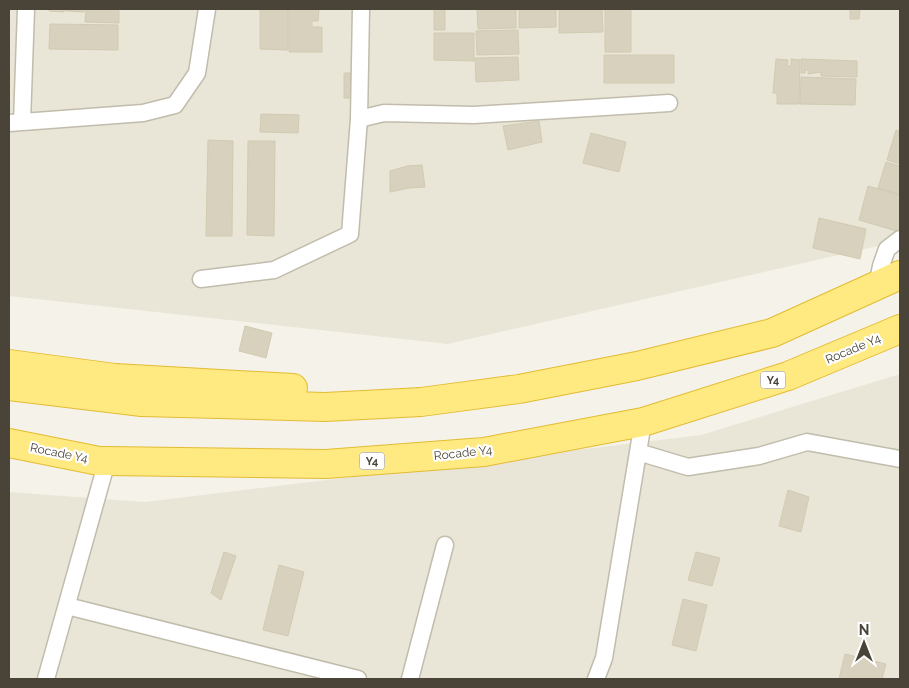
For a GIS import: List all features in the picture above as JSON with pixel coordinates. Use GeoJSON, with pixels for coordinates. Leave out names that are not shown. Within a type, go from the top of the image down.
{"type":"FeatureCollection","features":[{"type":"Feature","properties":{"kind":"highway"},"geometry":{"type":"LineString","coordinates":[[9,386],[142,402],[325,407],[421,402],[519,390],[637,366],[772,333],[889,280]]}},
{"type":"Feature","properties":{"kind":"highway","name":"Rocade Y4"},"geometry":{"type":"LineString","coordinates":[[9,443],[103,461],[326,464],[484,452],[643,422],[788,376],[900,329]]}},
{"type":"Feature","properties":{"kind":"highway"},"geometry":{"type":"LineString","coordinates":[[9,364],[115,378],[297,388],[519,390]]}},
{"type":"Feature","properties":{"kind":"highway"},"geometry":{"type":"LineString","coordinates":[[9,461],[103,461]]}},
{"type":"Feature","properties":{"kind":"street"},"geometry":{"type":"LineString","coordinates":[[26,9],[15,122],[143,113],[175,105],[197,73],[207,9]]}},
{"type":"Feature","properties":{"kind":"street"},"geometry":{"type":"LineString","coordinates":[[201,279],[274,270],[350,234],[359,119],[361,9]]}},
{"type":"Feature","properties":{"kind":"street"},"geometry":{"type":"LineString","coordinates":[[359,119],[384,113],[474,115],[669,103]]}},
{"type":"Feature","properties":{"kind":"street"},"geometry":{"type":"LineString","coordinates":[[889,280],[881,266],[887,249],[900,239]]}},
{"type":"Feature","properties":{"kind":"street"},"geometry":{"type":"LineString","coordinates":[[596,679],[604,658],[643,422]]}},
{"type":"Feature","properties":{"kind":"street"},"geometry":{"type":"LineString","coordinates":[[638,452],[688,467],[759,456],[807,442],[900,459]]}},
{"type":"Feature","properties":{"kind":"street"},"geometry":{"type":"LineString","coordinates":[[46,679],[67,606],[103,461]]}},
{"type":"Feature","properties":{"kind":"street"},"geometry":{"type":"LineString","coordinates":[[410,679],[445,545]]}},
{"type":"Feature","properties":{"kind":"street"},"geometry":{"type":"LineString","coordinates":[[67,606],[358,679]]}},
{"type":"Feature","properties":{"kind":"shaded area"},"geometry":{"type":"Polygon","coordinates":[[[9,9],[900,9],[900,241],[448,344],[9,296],[9,9]]]}},
{"type":"Feature","properties":{"kind":"shaded area"},"geometry":{"type":"Polygon","coordinates":[[[900,374],[900,679],[9,679],[9,492],[145,502],[701,435],[900,374]]]}},
{"type":"Feature","properties":{"kind":"building"},"geometry":{"type":"Polygon","coordinates":[[[49,9],[65,9],[64,12],[49,11],[49,9]]]}},
{"type":"Feature","properties":{"kind":"building"},"geometry":{"type":"Polygon","coordinates":[[[66,9],[84,9],[84,12],[66,11],[66,9]]]}},
{"type":"Feature","properties":{"kind":"building"},"geometry":{"type":"Polygon","coordinates":[[[86,9],[119,9],[119,23],[85,22],[86,9]]]}},
{"type":"Feature","properties":{"kind":"building"},"geometry":{"type":"Polygon","coordinates":[[[260,9],[288,9],[288,50],[260,49],[260,9]]]}},
{"type":"Feature","properties":{"kind":"building"},"geometry":{"type":"Polygon","coordinates":[[[289,9],[319,9],[318,21],[312,21],[312,27],[322,27],[322,52],[289,52],[289,9]]]}},
{"type":"Feature","properties":{"kind":"building"},"geometry":{"type":"Polygon","coordinates":[[[434,9],[445,9],[445,30],[434,30],[434,9]]]}},
{"type":"Feature","properties":{"kind":"building"},"geometry":{"type":"Polygon","coordinates":[[[477,9],[516,9],[516,28],[478,29],[477,9]]]}},
{"type":"Feature","properties":{"kind":"building"},"geometry":{"type":"Polygon","coordinates":[[[519,9],[556,9],[556,27],[519,28],[519,9]]]}},
{"type":"Feature","properties":{"kind":"building"},"geometry":{"type":"Polygon","coordinates":[[[559,9],[602,9],[603,32],[559,33],[559,9]]]}},
{"type":"Feature","properties":{"kind":"building"},"geometry":{"type":"Polygon","coordinates":[[[605,9],[631,9],[631,52],[605,52],[605,9]]]}},
{"type":"Feature","properties":{"kind":"building"},"geometry":{"type":"Polygon","coordinates":[[[850,9],[860,9],[859,19],[850,19],[850,9]]]}},
{"type":"Feature","properties":{"kind":"building"},"geometry":{"type":"Polygon","coordinates":[[[50,24],[118,25],[118,50],[49,49],[50,24]]]}},
{"type":"Feature","properties":{"kind":"building"},"geometry":{"type":"Polygon","coordinates":[[[518,30],[519,54],[477,55],[476,31],[518,30]]]}},
{"type":"Feature","properties":{"kind":"building"},"geometry":{"type":"Polygon","coordinates":[[[434,33],[474,33],[474,61],[434,60],[434,33]]]}},
{"type":"Feature","properties":{"kind":"building"},"geometry":{"type":"Polygon","coordinates":[[[604,55],[674,55],[674,83],[604,83],[604,55]]]}},
{"type":"Feature","properties":{"kind":"building"},"geometry":{"type":"Polygon","coordinates":[[[518,57],[519,80],[476,82],[475,58],[518,57]]]}},
{"type":"Feature","properties":{"kind":"building"},"geometry":{"type":"Polygon","coordinates":[[[776,59],[788,60],[787,66],[791,66],[791,59],[800,60],[799,104],[777,104],[777,93],[773,93],[776,59]]]}},
{"type":"Feature","properties":{"kind":"building"},"geometry":{"type":"Polygon","coordinates":[[[801,59],[857,61],[857,77],[821,76],[821,72],[808,74],[808,70],[805,70],[805,73],[801,73],[801,59]]]}},
{"type":"Feature","properties":{"kind":"building"},"geometry":{"type":"Polygon","coordinates":[[[344,73],[357,73],[357,98],[344,98],[344,73]]]}},
{"type":"Feature","properties":{"kind":"building"},"geometry":{"type":"Polygon","coordinates":[[[801,77],[856,79],[855,105],[800,104],[801,77]]]}},
{"type":"Feature","properties":{"kind":"building"},"geometry":{"type":"Polygon","coordinates":[[[261,114],[299,115],[298,133],[260,132],[261,114]]]}},
{"type":"Feature","properties":{"kind":"building"},"geometry":{"type":"Polygon","coordinates":[[[539,121],[542,142],[508,150],[503,126],[539,121]]]}},
{"type":"Feature","properties":{"kind":"building"},"geometry":{"type":"Polygon","coordinates":[[[896,130],[900,131],[900,164],[887,160],[896,130]]]}},
{"type":"Feature","properties":{"kind":"building"},"geometry":{"type":"Polygon","coordinates":[[[591,133],[626,142],[619,172],[583,163],[591,133]]]}},
{"type":"Feature","properties":{"kind":"building"},"geometry":{"type":"Polygon","coordinates":[[[208,140],[233,141],[232,236],[206,236],[208,140]]]}},
{"type":"Feature","properties":{"kind":"building"},"geometry":{"type":"Polygon","coordinates":[[[248,141],[275,141],[274,236],[247,235],[248,141]]]}},
{"type":"Feature","properties":{"kind":"building"},"geometry":{"type":"Polygon","coordinates":[[[886,162],[900,166],[900,195],[878,188],[886,162]]]}},
{"type":"Feature","properties":{"kind":"building"},"geometry":{"type":"Polygon","coordinates":[[[422,165],[425,187],[390,192],[390,171],[407,166],[422,165]]]}},
{"type":"Feature","properties":{"kind":"building"},"geometry":{"type":"Polygon","coordinates":[[[868,186],[900,195],[900,232],[859,220],[868,186]]]}},
{"type":"Feature","properties":{"kind":"building"},"geometry":{"type":"Polygon","coordinates":[[[819,218],[866,229],[860,259],[813,248],[819,218]]]}},
{"type":"Feature","properties":{"kind":"building"},"geometry":{"type":"Polygon","coordinates":[[[245,326],[272,333],[266,358],[239,351],[245,326]]]}},
{"type":"Feature","properties":{"kind":"building"},"geometry":{"type":"Polygon","coordinates":[[[788,490],[809,497],[801,532],[779,526],[788,490]]]}},
{"type":"Feature","properties":{"kind":"building"},"geometry":{"type":"Polygon","coordinates":[[[224,552],[236,556],[221,600],[211,593],[224,552]]]}},
{"type":"Feature","properties":{"kind":"building"},"geometry":{"type":"Polygon","coordinates":[[[696,552],[720,558],[712,586],[688,580],[696,552]]]}},
{"type":"Feature","properties":{"kind":"building"},"geometry":{"type":"Polygon","coordinates":[[[279,565],[304,572],[288,636],[263,630],[279,565]]]}},
{"type":"Feature","properties":{"kind":"building"},"geometry":{"type":"Polygon","coordinates":[[[683,599],[707,605],[696,651],[672,645],[683,599]]]}},
{"type":"Feature","properties":{"kind":"building"},"geometry":{"type":"Polygon","coordinates":[[[845,654],[886,664],[882,679],[839,679],[845,654]]]}}]}
